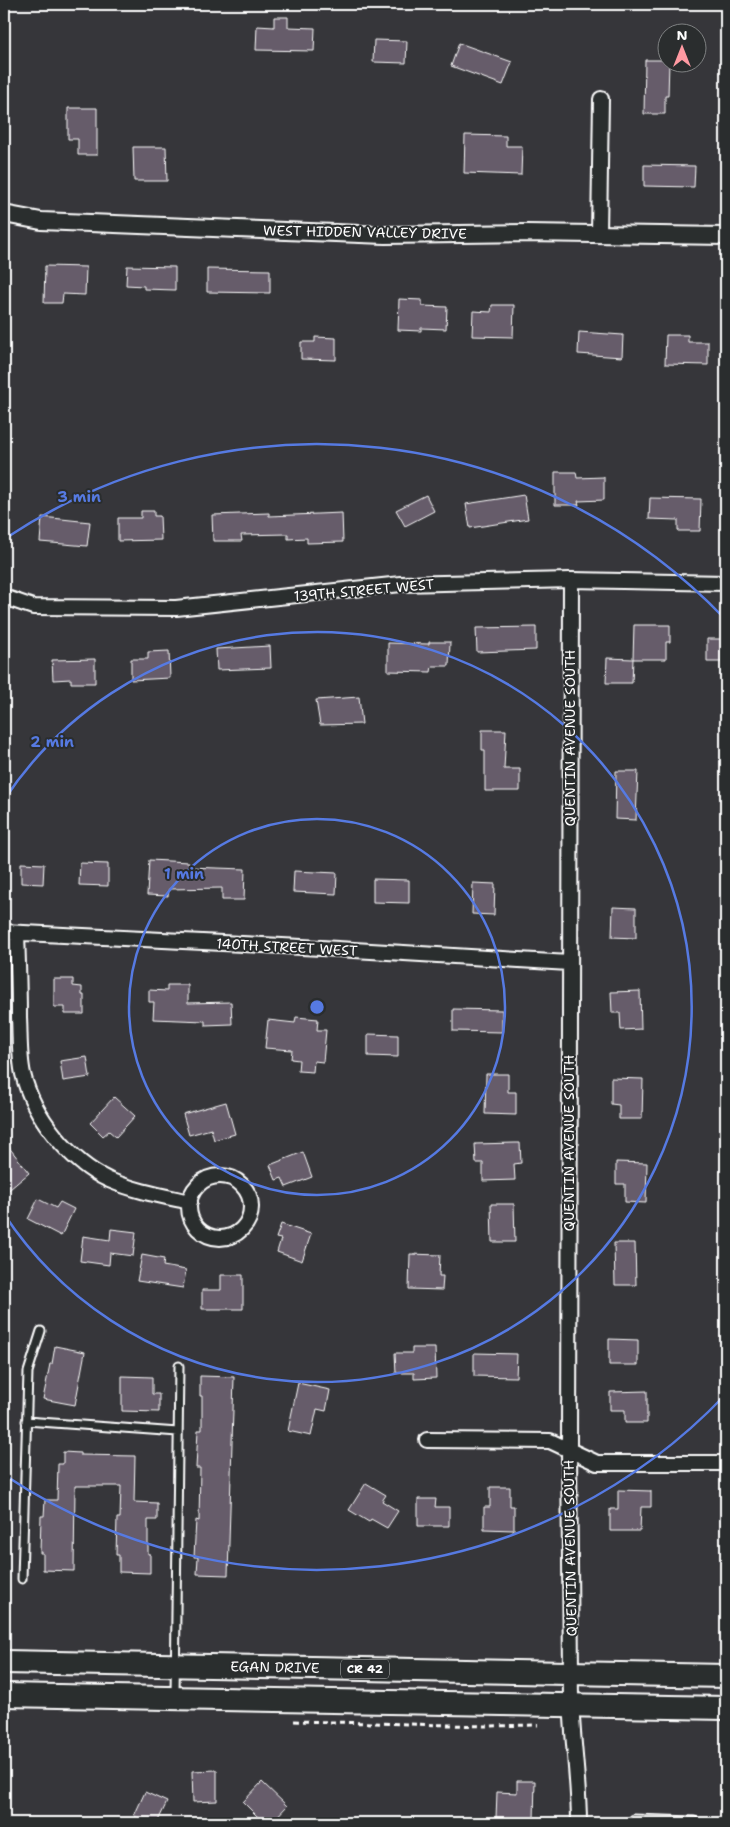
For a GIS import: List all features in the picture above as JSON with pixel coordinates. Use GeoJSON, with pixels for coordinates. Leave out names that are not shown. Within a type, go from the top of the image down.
{"type":"FeatureCollection","features":[{"type":"Feature","properties":{"kind":"highway","name":"EGAN DRIVE"},"geometry":{"type":"LineString","coordinates":[[4,1662],[726,1676]]}},
{"type":"Feature","properties":{"kind":"highway"},"geometry":{"type":"LineString","coordinates":[[4,1695],[726,1708]]}},
{"type":"Feature","properties":{"kind":"street"},"geometry":{"type":"LineString","coordinates":[[599,234],[601,100]]}},
{"type":"Feature","properties":{"kind":"street","name":"WEST HIDDEN VALLEY DRIVE"},"geometry":{"type":"LineString","coordinates":[[4,214],[41,221],[385,235],[599,234],[726,236]]}},
{"type":"Feature","properties":{"kind":"street","name":"139TH STREET WEST"},"geometry":{"type":"LineString","coordinates":[[4,597],[33,607],[176,608],[401,584],[570,580],[726,583]]}},
{"type":"Feature","properties":{"kind":"street","name":"QUENTIN AVENUE SOUTH"},"geometry":{"type":"LineString","coordinates":[[570,580],[570,1705],[579,1796],[579,1823]]}},
{"type":"Feature","properties":{"kind":"street"},"geometry":{"type":"LineString","coordinates":[[11,933],[23,1074],[32,1098],[45,1122],[62,1146],[86,1166],[109,1180],[137,1190],[190,1202]]}},
{"type":"Feature","properties":{"kind":"street","name":"140TH STREET WEST"},"geometry":{"type":"LineString","coordinates":[[11,933],[321,948],[569,964]]}},
{"type":"Feature","properties":{"kind":"street"},"geometry":{"type":"LineString","coordinates":[[215,1176],[225,1176],[235,1179],[246,1189],[251,1203],[251,1213],[247,1223],[240,1231],[230,1237],[220,1239],[209,1237],[199,1232],[192,1223],[188,1213],[190,1202],[191,1193],[197,1184],[215,1176]]}},
{"type":"Feature","properties":{"kind":"street"},"geometry":{"type":"LineString","coordinates":[[427,1440],[550,1441],[597,1463],[726,1463]]}},
{"type":"Feature","properties":{"kind":"lane"},"geometry":{"type":"LineString","coordinates":[[22,1579],[28,1372],[41,1331]]}},
{"type":"Feature","properties":{"kind":"lane"},"geometry":{"type":"LineString","coordinates":[[175,1698],[179,1366]]}},
{"type":"Feature","properties":{"kind":"lane"},"geometry":{"type":"LineString","coordinates":[[26,1420],[178,1432]]}},
{"type":"Feature","properties":{"kind":"lane"},"geometry":{"type":"LineString","coordinates":[[634,1823],[634,1820],[694,1821],[694,1823]]}},
{"type":"Feature","properties":{"kind":"building"},"geometry":{"type":"Polygon","coordinates":[[[274,17],[288,17],[288,27],[315,28],[314,51],[256,50],[257,26],[274,27],[274,17]]]}},
{"type":"Feature","properties":{"kind":"building"},"geometry":{"type":"Polygon","coordinates":[[[374,40],[407,41],[406,63],[373,62],[374,40]]]}},
{"type":"Feature","properties":{"kind":"building"},"geometry":{"type":"Polygon","coordinates":[[[459,43],[512,62],[503,85],[451,66],[459,43]]]}},
{"type":"Feature","properties":{"kind":"building"},"geometry":{"type":"Polygon","coordinates":[[[645,60],[658,60],[658,72],[669,72],[668,96],[665,96],[665,114],[644,114],[645,60]]]}},
{"type":"Feature","properties":{"kind":"building"},"geometry":{"type":"Polygon","coordinates":[[[68,108],[97,108],[97,155],[78,155],[78,139],[68,139],[68,108]]]}},
{"type":"Feature","properties":{"kind":"building"},"geometry":{"type":"Polygon","coordinates":[[[465,135],[506,136],[506,146],[522,146],[521,175],[464,173],[465,135]]]}},
{"type":"Feature","properties":{"kind":"building"},"geometry":{"type":"Polygon","coordinates":[[[133,147],[166,147],[167,181],[134,181],[133,147]]]}},
{"type":"Feature","properties":{"kind":"building"},"geometry":{"type":"Polygon","coordinates":[[[644,165],[695,166],[694,187],[644,186],[644,165]]]}},
{"type":"Feature","properties":{"kind":"building"},"geometry":{"type":"Polygon","coordinates":[[[45,266],[86,267],[85,295],[63,294],[62,303],[44,303],[45,266]]]}},
{"type":"Feature","properties":{"kind":"building"},"geometry":{"type":"Polygon","coordinates":[[[127,266],[175,267],[175,290],[144,289],[144,286],[126,285],[127,266]]]}},
{"type":"Feature","properties":{"kind":"building"},"geometry":{"type":"Polygon","coordinates":[[[207,269],[270,270],[270,293],[207,292],[207,269]]]}},
{"type":"Feature","properties":{"kind":"building"},"geometry":{"type":"Polygon","coordinates":[[[399,299],[422,300],[422,306],[447,307],[446,329],[421,328],[421,331],[398,330],[399,299]]]}},
{"type":"Feature","properties":{"kind":"building"},"geometry":{"type":"Polygon","coordinates":[[[492,305],[514,305],[513,337],[472,336],[473,311],[491,312],[492,305]]]}},
{"type":"Feature","properties":{"kind":"building"},"geometry":{"type":"Polygon","coordinates":[[[579,332],[623,335],[622,357],[578,354],[579,332]]]}},
{"type":"Feature","properties":{"kind":"building"},"geometry":{"type":"Polygon","coordinates":[[[666,335],[688,335],[688,342],[708,342],[708,365],[665,364],[666,335]]]}},
{"type":"Feature","properties":{"kind":"building"},"geometry":{"type":"Polygon","coordinates":[[[315,337],[336,338],[336,360],[301,359],[301,342],[315,342],[315,337]]]}},
{"type":"Feature","properties":{"kind":"building"},"geometry":{"type":"Polygon","coordinates":[[[555,472],[576,472],[577,478],[604,477],[604,500],[578,501],[579,505],[555,505],[555,472]]]}},
{"type":"Feature","properties":{"kind":"building"},"geometry":{"type":"Polygon","coordinates":[[[426,495],[434,511],[405,526],[396,510],[426,495]]]}},
{"type":"Feature","properties":{"kind":"building"},"geometry":{"type":"Polygon","coordinates":[[[524,495],[528,519],[470,528],[466,504],[524,495]]]}},
{"type":"Feature","properties":{"kind":"building"},"geometry":{"type":"Polygon","coordinates":[[[650,498],[701,499],[700,531],[678,531],[678,520],[649,519],[650,498]]]}},
{"type":"Feature","properties":{"kind":"building"},"geometry":{"type":"Polygon","coordinates":[[[141,511],[154,511],[154,516],[160,516],[161,540],[118,541],[118,518],[141,518],[141,511]]]}},
{"type":"Feature","properties":{"kind":"building"},"geometry":{"type":"Polygon","coordinates":[[[269,513],[269,516],[342,513],[343,542],[307,543],[307,538],[288,539],[288,534],[241,535],[242,541],[213,541],[212,515],[269,513]]]}},
{"type":"Feature","properties":{"kind":"building"},"geometry":{"type":"Polygon","coordinates":[[[42,517],[90,522],[87,546],[40,542],[42,517]]]}},
{"type":"Feature","properties":{"kind":"building"},"geometry":{"type":"Polygon","coordinates":[[[634,625],[670,625],[670,642],[666,642],[666,659],[633,659],[634,625]]]}},
{"type":"Feature","properties":{"kind":"building"},"geometry":{"type":"Polygon","coordinates":[[[536,627],[536,650],[477,652],[476,628],[536,627]]]}},
{"type":"Feature","properties":{"kind":"building"},"geometry":{"type":"Polygon","coordinates":[[[707,639],[726,639],[726,662],[707,662],[707,639]]]}},
{"type":"Feature","properties":{"kind":"building"},"geometry":{"type":"Polygon","coordinates":[[[429,642],[450,642],[449,666],[432,666],[431,672],[388,671],[388,643],[429,644],[429,642]]]}},
{"type":"Feature","properties":{"kind":"building"},"geometry":{"type":"Polygon","coordinates":[[[270,646],[271,668],[217,670],[216,649],[270,646]]]}},
{"type":"Feature","properties":{"kind":"building"},"geometry":{"type":"Polygon","coordinates":[[[169,651],[170,678],[131,680],[131,659],[148,659],[148,652],[169,651]]]}},
{"type":"Feature","properties":{"kind":"building"},"geometry":{"type":"Polygon","coordinates":[[[607,658],[633,659],[632,683],[606,683],[607,658]]]}},
{"type":"Feature","properties":{"kind":"building"},"geometry":{"type":"Polygon","coordinates":[[[95,659],[95,683],[71,683],[71,679],[53,680],[52,660],[95,659]]]}},
{"type":"Feature","properties":{"kind":"building"},"geometry":{"type":"Polygon","coordinates":[[[359,697],[362,724],[320,725],[316,700],[359,697]]]}},
{"type":"Feature","properties":{"kind":"building"},"geometry":{"type":"Polygon","coordinates":[[[482,730],[506,730],[504,769],[520,769],[520,791],[485,791],[485,750],[482,750],[482,730]]]}},
{"type":"Feature","properties":{"kind":"building"},"geometry":{"type":"Polygon","coordinates":[[[616,771],[638,771],[636,820],[615,819],[616,771]]]}},
{"type":"Feature","properties":{"kind":"building"},"geometry":{"type":"Polygon","coordinates":[[[149,860],[189,862],[188,867],[245,869],[244,900],[222,900],[222,888],[169,889],[168,896],[147,895],[149,860]]]}},
{"type":"Feature","properties":{"kind":"building"},"geometry":{"type":"Polygon","coordinates":[[[21,863],[44,864],[43,884],[21,883],[21,863]]]}},
{"type":"Feature","properties":{"kind":"building"},"geometry":{"type":"Polygon","coordinates":[[[80,863],[108,864],[108,886],[79,885],[80,863]]]}},
{"type":"Feature","properties":{"kind":"building"},"geometry":{"type":"Polygon","coordinates":[[[294,871],[337,873],[336,894],[293,892],[294,871]]]}},
{"type":"Feature","properties":{"kind":"building"},"geometry":{"type":"Polygon","coordinates":[[[373,879],[409,880],[409,903],[373,902],[373,879]]]}},
{"type":"Feature","properties":{"kind":"building"},"geometry":{"type":"Polygon","coordinates":[[[473,883],[495,884],[494,915],[472,914],[473,883]]]}},
{"type":"Feature","properties":{"kind":"building"},"geometry":{"type":"Polygon","coordinates":[[[613,907],[636,908],[636,938],[612,937],[613,907]]]}},
{"type":"Feature","properties":{"kind":"building"},"geometry":{"type":"Polygon","coordinates":[[[54,979],[73,979],[73,986],[82,987],[84,1014],[65,1014],[65,1007],[54,1007],[54,979]]]}},
{"type":"Feature","properties":{"kind":"building"},"geometry":{"type":"Polygon","coordinates":[[[167,985],[188,985],[188,1003],[231,1002],[232,1024],[205,1025],[205,1021],[153,1019],[154,1002],[149,1002],[149,990],[167,991],[167,985]]]}},
{"type":"Feature","properties":{"kind":"building"},"geometry":{"type":"Polygon","coordinates":[[[640,991],[641,1029],[621,1030],[620,1013],[612,1013],[611,992],[640,991]]]}},
{"type":"Feature","properties":{"kind":"building"},"geometry":{"type":"Polygon","coordinates":[[[453,1009],[502,1010],[502,1032],[453,1031],[453,1009]]]}},
{"type":"Feature","properties":{"kind":"building"},"geometry":{"type":"Polygon","coordinates":[[[296,1017],[318,1019],[317,1030],[326,1030],[323,1062],[314,1061],[313,1072],[298,1071],[299,1060],[291,1059],[292,1050],[265,1048],[268,1020],[295,1023],[296,1017]]]}},
{"type":"Feature","properties":{"kind":"building"},"geometry":{"type":"Polygon","coordinates":[[[368,1034],[398,1035],[398,1057],[368,1056],[368,1034]]]}},
{"type":"Feature","properties":{"kind":"building"},"geometry":{"type":"Polygon","coordinates":[[[87,1057],[90,1077],[63,1081],[60,1061],[87,1057]]]}},
{"type":"Feature","properties":{"kind":"building"},"geometry":{"type":"Polygon","coordinates":[[[486,1074],[508,1074],[508,1092],[516,1092],[516,1115],[485,1114],[486,1074]]]}},
{"type":"Feature","properties":{"kind":"building"},"geometry":{"type":"Polygon","coordinates":[[[611,1078],[643,1079],[642,1119],[619,1119],[619,1105],[611,1104],[611,1078]]]}},
{"type":"Feature","properties":{"kind":"building"},"geometry":{"type":"Polygon","coordinates":[[[114,1097],[135,1116],[116,1137],[109,1131],[103,1136],[90,1123],[114,1097]]]}},
{"type":"Feature","properties":{"kind":"building"},"geometry":{"type":"Polygon","coordinates":[[[226,1102],[235,1134],[214,1140],[211,1129],[189,1135],[183,1114],[226,1102]]]}},
{"type":"Feature","properties":{"kind":"building"},"geometry":{"type":"Polygon","coordinates":[[[4,1141],[29,1173],[4,1194],[4,1141]]]}},
{"type":"Feature","properties":{"kind":"building"},"geometry":{"type":"Polygon","coordinates":[[[520,1143],[521,1163],[514,1164],[515,1180],[483,1181],[483,1163],[476,1163],[475,1144],[520,1143]]]}},
{"type":"Feature","properties":{"kind":"building"},"geometry":{"type":"Polygon","coordinates":[[[303,1152],[312,1177],[286,1187],[282,1178],[276,1180],[270,1165],[303,1152]]]}},
{"type":"Feature","properties":{"kind":"building"},"geometry":{"type":"Polygon","coordinates":[[[616,1162],[647,1163],[646,1203],[625,1202],[625,1184],[616,1184],[616,1162]]]}},
{"type":"Feature","properties":{"kind":"building"},"geometry":{"type":"Polygon","coordinates":[[[38,1199],[56,1208],[60,1202],[74,1209],[61,1236],[28,1219],[38,1199]]]}},
{"type":"Feature","properties":{"kind":"building"},"geometry":{"type":"Polygon","coordinates":[[[491,1204],[514,1204],[515,1242],[492,1242],[491,1204]]]}},
{"type":"Feature","properties":{"kind":"building"},"geometry":{"type":"Polygon","coordinates":[[[281,1224],[311,1234],[302,1261],[277,1252],[281,1239],[276,1238],[281,1224]]]}},
{"type":"Feature","properties":{"kind":"building"},"geometry":{"type":"Polygon","coordinates":[[[111,1229],[136,1232],[133,1256],[110,1253],[109,1265],[80,1261],[83,1236],[110,1240],[111,1229]]]}},
{"type":"Feature","properties":{"kind":"building"},"geometry":{"type":"Polygon","coordinates":[[[614,1243],[635,1243],[636,1285],[615,1285],[614,1243]]]}},
{"type":"Feature","properties":{"kind":"building"},"geometry":{"type":"Polygon","coordinates":[[[410,1254],[440,1255],[439,1276],[443,1276],[442,1290],[409,1289],[410,1254]]]}},
{"type":"Feature","properties":{"kind":"building"},"geometry":{"type":"Polygon","coordinates":[[[142,1255],[164,1259],[163,1266],[186,1270],[183,1288],[137,1281],[142,1255]]]}},
{"type":"Feature","properties":{"kind":"building"},"geometry":{"type":"Polygon","coordinates":[[[221,1275],[243,1275],[243,1309],[202,1309],[202,1290],[221,1290],[221,1275]]]}},
{"type":"Feature","properties":{"kind":"building"},"geometry":{"type":"Polygon","coordinates":[[[609,1339],[638,1340],[638,1365],[609,1365],[609,1339]]]}},
{"type":"Feature","properties":{"kind":"building"},"geometry":{"type":"Polygon","coordinates":[[[55,1346],[85,1352],[75,1405],[43,1399],[55,1346]]]}},
{"type":"Feature","properties":{"kind":"building"},"geometry":{"type":"Polygon","coordinates":[[[412,1348],[435,1348],[436,1378],[414,1379],[414,1373],[396,1373],[395,1353],[412,1353],[412,1348]]]}},
{"type":"Feature","properties":{"kind":"building"},"geometry":{"type":"Polygon","coordinates":[[[474,1353],[517,1354],[516,1377],[474,1376],[474,1353]]]}},
{"type":"Feature","properties":{"kind":"building"},"geometry":{"type":"Polygon","coordinates":[[[122,1376],[152,1377],[152,1394],[159,1394],[159,1412],[122,1411],[122,1376]]]}},
{"type":"Feature","properties":{"kind":"building"},"geometry":{"type":"Polygon","coordinates":[[[200,1376],[234,1377],[228,1575],[197,1574],[198,1557],[194,1557],[196,1520],[199,1521],[200,1468],[196,1468],[198,1430],[202,1430],[200,1376]]]}},
{"type":"Feature","properties":{"kind":"building"},"geometry":{"type":"Polygon","coordinates":[[[298,1383],[330,1390],[326,1411],[317,1409],[311,1436],[288,1431],[298,1383]]]}},
{"type":"Feature","properties":{"kind":"building"},"geometry":{"type":"Polygon","coordinates":[[[647,1391],[647,1423],[625,1423],[625,1410],[610,1410],[610,1392],[647,1391]]]}},
{"type":"Feature","properties":{"kind":"building"},"geometry":{"type":"Polygon","coordinates":[[[63,1452],[80,1453],[80,1455],[135,1456],[134,1502],[157,1503],[157,1520],[148,1520],[150,1573],[119,1572],[119,1555],[116,1555],[117,1518],[120,1518],[121,1486],[75,1486],[74,1571],[43,1570],[43,1553],[40,1553],[41,1516],[44,1516],[45,1500],[57,1500],[58,1464],[63,1464],[63,1452]]]}},
{"type":"Feature","properties":{"kind":"building"},"geometry":{"type":"Polygon","coordinates":[[[366,1483],[386,1495],[382,1501],[398,1511],[387,1528],[371,1519],[369,1522],[349,1510],[366,1483]]]}},
{"type":"Feature","properties":{"kind":"building"},"geometry":{"type":"Polygon","coordinates":[[[490,1487],[510,1487],[510,1506],[514,1506],[514,1530],[484,1529],[484,1507],[490,1507],[490,1487]]]}},
{"type":"Feature","properties":{"kind":"building"},"geometry":{"type":"Polygon","coordinates":[[[618,1490],[651,1491],[651,1507],[641,1507],[640,1531],[610,1531],[610,1509],[618,1509],[618,1490]]]}},
{"type":"Feature","properties":{"kind":"building"},"geometry":{"type":"Polygon","coordinates":[[[418,1499],[436,1499],[435,1507],[449,1507],[449,1526],[418,1526],[418,1499]]]}},
{"type":"Feature","properties":{"kind":"building"},"geometry":{"type":"Polygon","coordinates":[[[217,1770],[217,1801],[193,1802],[192,1771],[217,1770]]]}},
{"type":"Feature","properties":{"kind":"building"},"geometry":{"type":"Polygon","coordinates":[[[517,1781],[535,1781],[534,1819],[496,1818],[497,1792],[517,1793],[517,1781]]]}},
{"type":"Feature","properties":{"kind":"building"},"geometry":{"type":"Polygon","coordinates":[[[262,1782],[287,1806],[271,1823],[252,1823],[258,1817],[243,1802],[262,1782]]]}},
{"type":"Feature","properties":{"kind":"building"},"geometry":{"type":"Polygon","coordinates":[[[145,1792],[167,1802],[157,1823],[149,1823],[134,1816],[145,1792]]]}}]}
